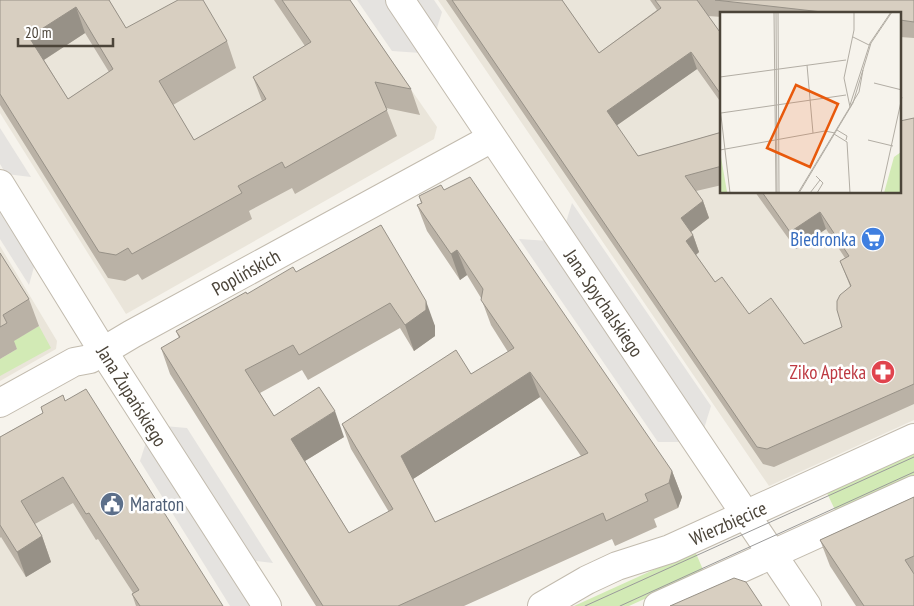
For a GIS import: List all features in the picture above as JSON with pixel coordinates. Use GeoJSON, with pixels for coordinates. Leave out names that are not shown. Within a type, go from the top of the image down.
{"type":"FeatureCollection","features":[{"type":"Feature","properties":{"kind":"street","name":"Jana Spychalskiego"},"geometry":{"type":"LineString","coordinates":[[400,0],[807,606]]}},
{"type":"Feature","properties":{"kind":"street","name":"Poplińskich"},"geometry":{"type":"LineString","coordinates":[[0,404],[74,362],[90,359],[492,138]]}},
{"type":"Feature","properties":{"kind":"street","name":"Jana Żupańskiego"},"geometry":{"type":"LineString","coordinates":[[0,184],[267,606]]}},
{"type":"Feature","properties":{"kind":"street","name":"Wierzbięcice"},"geometry":{"type":"LineString","coordinates":[[542,606],[609,569],[670,549],[914,438]]}},
{"type":"Feature","properties":{"kind":"street"},"geometry":{"type":"LineString","coordinates":[[658,606],[914,490]]}},
{"type":"Feature","properties":{"kind":"shaded area"},"geometry":{"type":"Polygon","coordinates":[[[0,0],[349,0],[437,127],[434,139],[126,314],[0,113],[0,0]]]}},
{"type":"Feature","properties":{"kind":"shaded area"},"geometry":{"type":"Polygon","coordinates":[[[357,0],[385,0],[421,53],[392,51],[357,0]]]}},
{"type":"Feature","properties":{"kind":"shaded area"},"geometry":{"type":"Polygon","coordinates":[[[406,0],[434,0],[442,12],[433,41],[406,0]]]}},
{"type":"Feature","properties":{"kind":"shaded area"},"geometry":{"type":"Polygon","coordinates":[[[438,0],[914,0],[914,420],[769,486],[438,0]]]}},
{"type":"Feature","properties":{"kind":"shaded area"},"geometry":{"type":"Polygon","coordinates":[[[0,128],[31,177],[6,174],[0,164],[0,128]]]}},
{"type":"Feature","properties":{"kind":"shaded area"},"geometry":{"type":"Polygon","coordinates":[[[0,195],[37,256],[29,285],[0,239],[0,195]]]}},
{"type":"Feature","properties":{"kind":"shaded area"},"geometry":{"type":"Polygon","coordinates":[[[572,203],[711,406],[702,435],[563,232],[572,203]]]}},
{"type":"Feature","properties":{"kind":"shaded area"},"geometry":{"type":"Polygon","coordinates":[[[519,239],[549,241],[686,442],[658,442],[519,239]]]}},
{"type":"Feature","properties":{"kind":"shaded area"},"geometry":{"type":"Polygon","coordinates":[[[0,246],[57,341],[56,349],[0,381],[0,246]]]}},
{"type":"Feature","properties":{"kind":"shaded area"},"geometry":{"type":"Polygon","coordinates":[[[164,426],[187,428],[273,563],[248,560],[164,426]]]}},
{"type":"Feature","properties":{"kind":"shaded area"},"geometry":{"type":"Polygon","coordinates":[[[149,433],[257,606],[230,606],[140,461],[149,433]]]}},
{"type":"Feature","properties":{"kind":"shaded area"},"geometry":{"type":"Polygon","coordinates":[[[0,439],[223,606],[0,606],[0,439]]]}},
{"type":"Feature","properties":{"kind":"green space"},"geometry":{"type":"Polygon","coordinates":[[[39,326],[51,348],[0,376],[0,359],[17,349],[13,341],[39,326]]]}},
{"type":"Feature","properties":{"kind":"green space"},"geometry":{"type":"Polygon","coordinates":[[[914,451],[914,477],[836,512],[826,491],[914,451]]]}},
{"type":"Feature","properties":{"kind":"green space"},"geometry":{"type":"Polygon","coordinates":[[[695,551],[704,572],[629,606],[574,606],[695,551]]]}},
{"type":"Feature","properties":{"kind":"building"},"geometry":{"type":"Polygon","coordinates":[[[0,0],[109,0],[126,28],[178,0],[203,0],[227,41],[159,81],[194,140],[266,99],[253,77],[311,42],[282,0],[350,0],[411,89],[375,82],[387,110],[285,168],[282,162],[238,186],[242,193],[132,254],[128,248],[116,255],[99,252],[0,94],[0,0]],[[76,7],[29,37],[68,99],[113,69],[76,7]]]}},
{"type":"Feature","properties":{"kind":"building"},"geometry":{"type":"Polygon","coordinates":[[[452,0],[562,0],[599,53],[661,8],[655,0],[697,0],[720,32],[720,93],[691,52],[607,111],[638,156],[720,133],[720,167],[685,176],[703,201],[681,218],[693,235],[686,241],[715,282],[722,277],[749,314],[771,298],[804,344],[842,327],[837,310],[837,301],[840,295],[851,286],[840,261],[849,256],[820,212],[790,232],[763,194],[902,194],[902,121],[914,118],[914,384],[767,449],[757,447],[452,0]]]}},
{"type":"Feature","properties":{"kind":"building"},"geometry":{"type":"Polygon","coordinates":[[[715,0],[914,0],[914,22],[902,20],[902,12],[822,12],[715,0]]]}},
{"type":"Feature","properties":{"kind":"building"},"geometry":{"type":"Polygon","coordinates":[[[470,177],[672,471],[669,483],[645,494],[648,501],[606,521],[603,513],[398,606],[323,606],[161,348],[180,337],[176,331],[246,292],[247,294],[293,267],[296,272],[381,225],[426,301],[426,310],[405,325],[390,303],[299,355],[293,345],[245,370],[274,416],[319,387],[335,411],[291,439],[349,533],[393,509],[342,424],[456,350],[471,374],[514,348],[481,300],[483,289],[457,250],[451,254],[417,205],[422,203],[419,196],[441,185],[444,190],[470,177]],[[530,372],[401,456],[435,522],[588,453],[530,372]]]}},
{"type":"Feature","properties":{"kind":"building"},"geometry":{"type":"Polygon","coordinates":[[[0,253],[29,299],[3,315],[7,323],[0,327],[0,253]]]}},
{"type":"Feature","properties":{"kind":"building"},"geometry":{"type":"Polygon","coordinates":[[[86,389],[223,606],[140,606],[132,594],[139,590],[89,513],[86,514],[63,477],[21,501],[42,536],[17,552],[0,525],[0,437],[43,413],[41,407],[63,395],[65,401],[86,389]]]}},
{"type":"Feature","properties":{"kind":"building"},"geometry":{"type":"Polygon","coordinates":[[[914,497],[914,556],[905,560],[914,574],[914,606],[864,606],[820,540],[914,497]]]}},
{"type":"Feature","properties":{"kind":"building"},"geometry":{"type":"Polygon","coordinates":[[[734,578],[746,582],[762,606],[670,606],[734,578]]]}},
{"type":"Feature","properties":{"kind":"tram line"},"geometry":{"type":"LineString","coordinates":[[585,606],[914,457]]}},
{"type":"Feature","properties":{"kind":"tram line"},"geometry":{"type":"LineString","coordinates":[[620,606],[914,472]]}},
{"type":"Feature","properties":{"kind":"place","name":"Biedronka"},"geometry":{"type":"Point","coordinates":[873,239]}},
{"type":"Feature","properties":{"kind":"place","name":"Ziko Apteka"},"geometry":{"type":"Point","coordinates":[883,372]}},
{"type":"Feature","properties":{"kind":"place","name":"Maraton"},"geometry":{"type":"Point","coordinates":[112,504]}}]}
